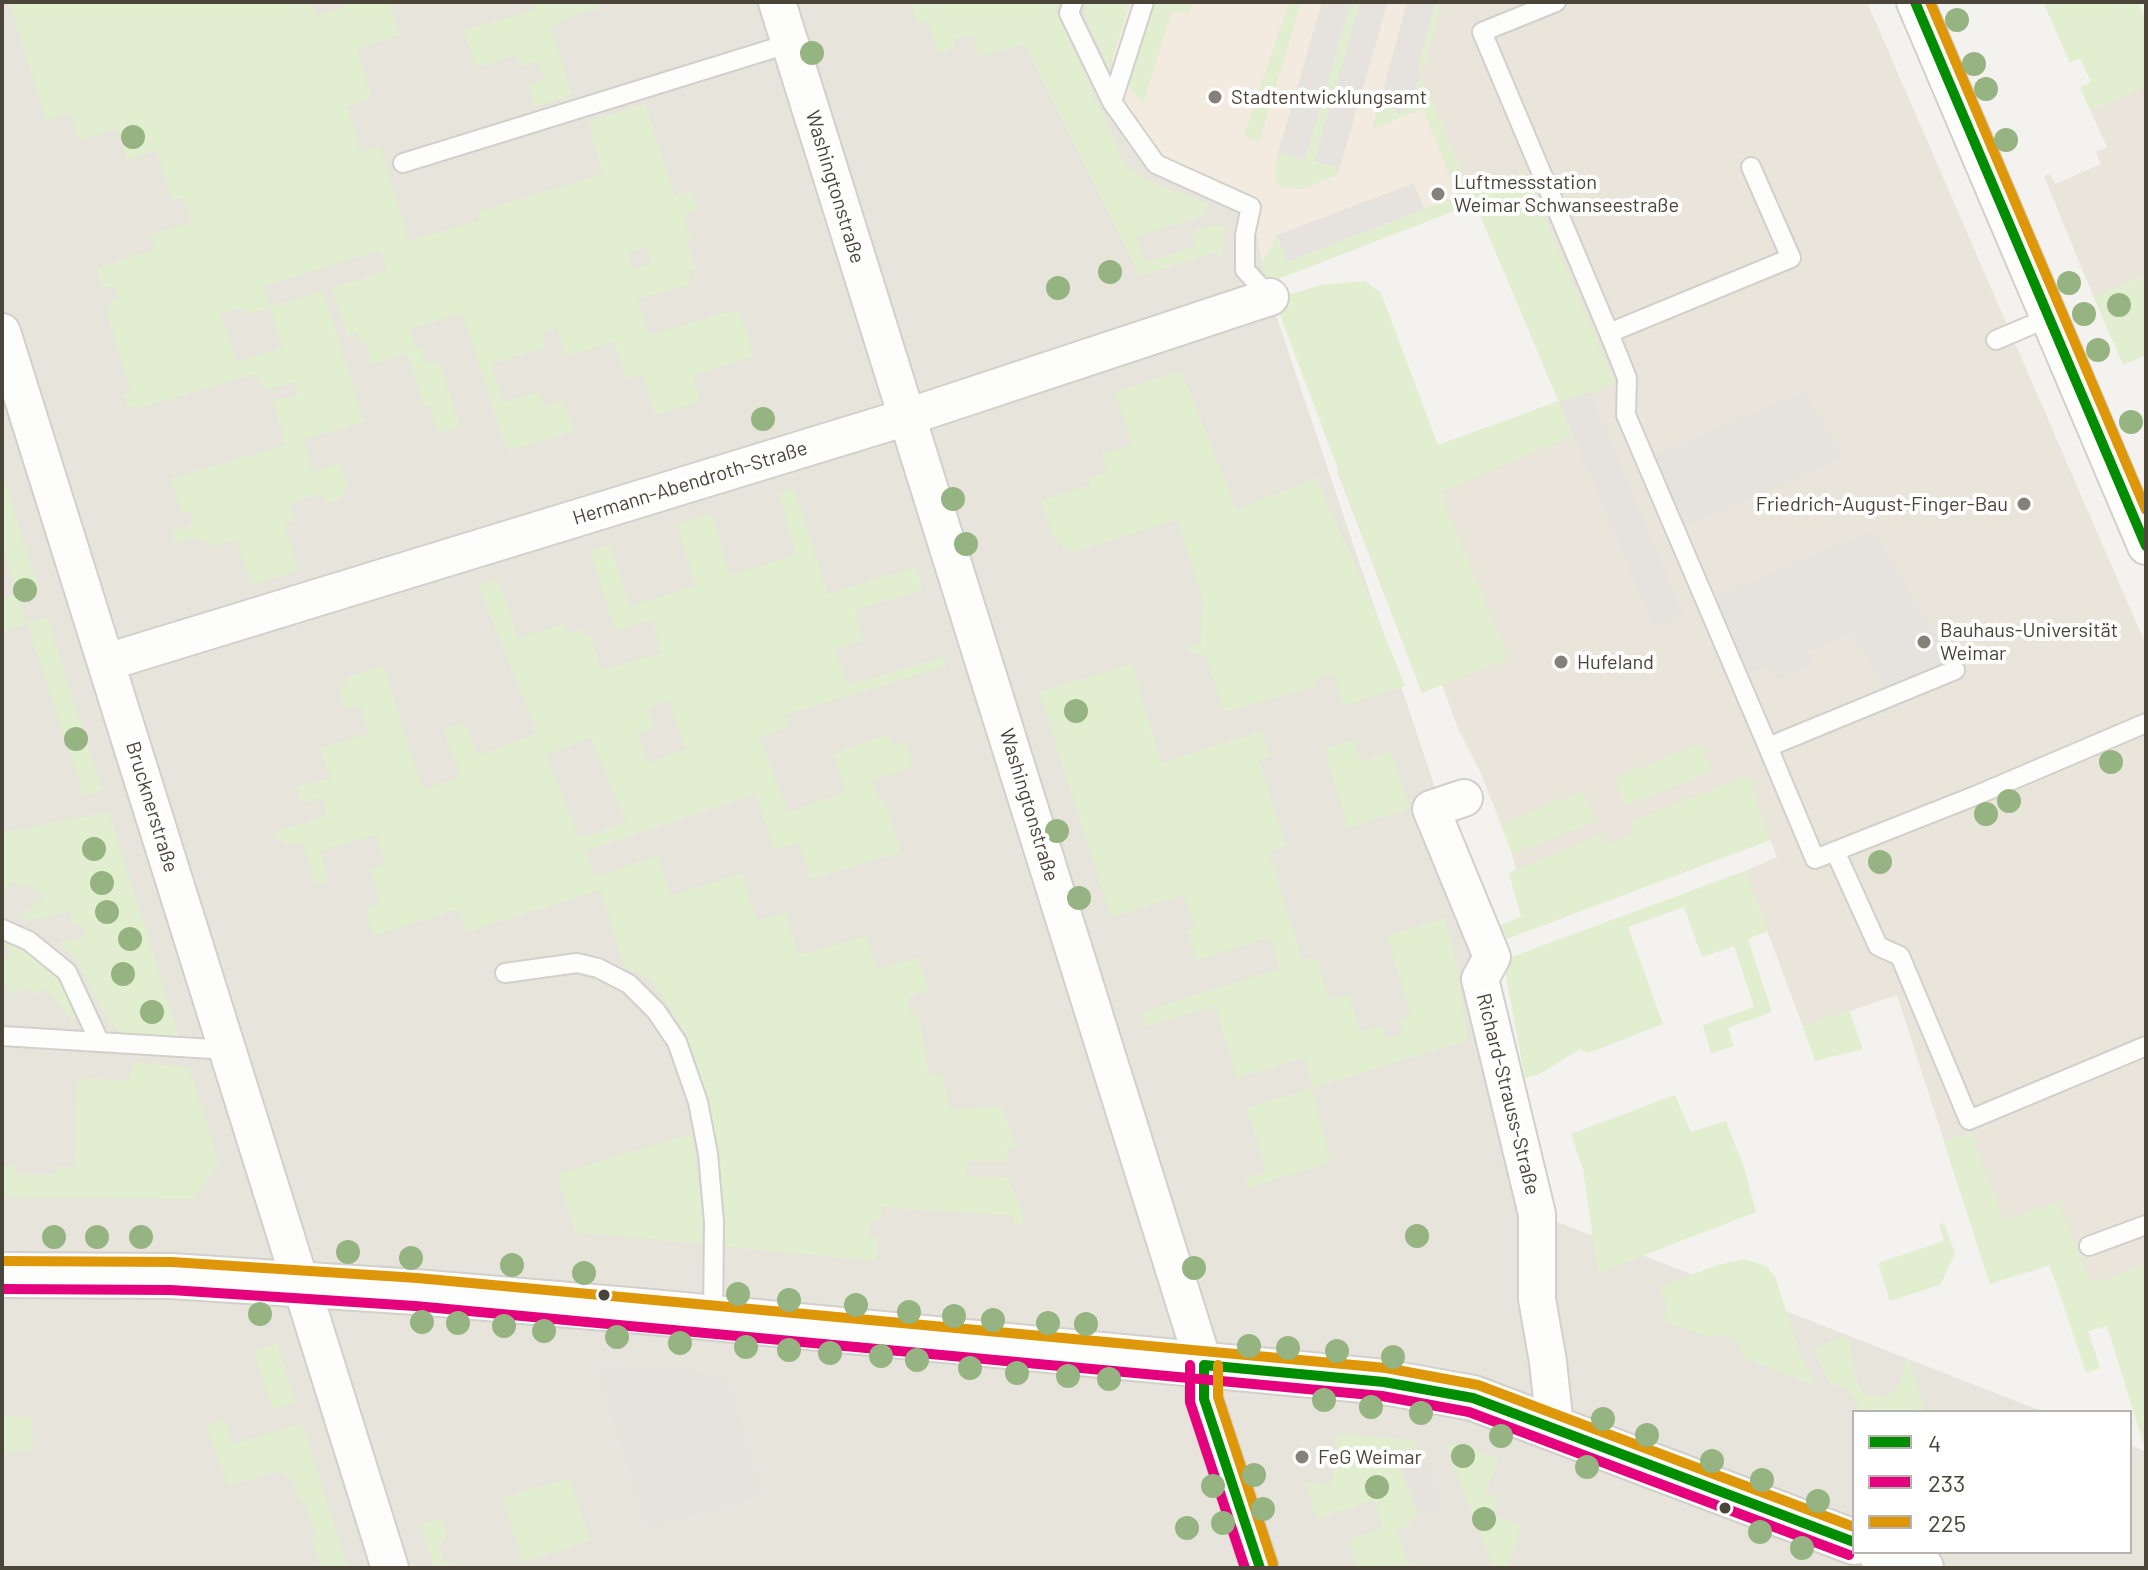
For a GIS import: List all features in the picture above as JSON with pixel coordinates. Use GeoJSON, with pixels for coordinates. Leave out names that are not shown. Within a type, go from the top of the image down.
{"type":"FeatureCollection","features":[{"type":"Feature","properties":{"kind":"street","name":"Washingtonstraße"},"geometry":{"type":"LineString","coordinates":[[777,2],[1204,1365],[1204,1399],[1260,1568]]}},
{"type":"Feature","properties":{"kind":"street"},"geometry":{"type":"LineString","coordinates":[[1915,2],[2146,546]]}},
{"type":"Feature","properties":{"kind":"street","name":"Hermann-Abendroth-Straße"},"geometry":{"type":"LineString","coordinates":[[107,662],[907,417],[1270,297]]}},
{"type":"Feature","properties":{"kind":"street","name":"Brucknerstraße"},"geometry":{"type":"LineString","coordinates":[[2,332],[390,1568]]}},
{"type":"Feature","properties":{"kind":"street","name":"Richard-Strauss-Straße"},"geometry":{"type":"LineString","coordinates":[[1464,798],[1431,809],[1492,957],[1480,979],[1537,1214],[1537,1299],[1555,1427]]}},
{"type":"Feature","properties":{"kind":"street"},"geometry":{"type":"LineString","coordinates":[[2,1275],[171,1276],[300,1284],[713,1318],[1399,1385],[1473,1398],[1852,1541]]}},
{"type":"Feature","properties":{"kind":"street"},"geometry":{"type":"LineString","coordinates":[[1885,1554],[1921,1568]]}},
{"type":"Feature","properties":{"kind":"lane"},"geometry":{"type":"LineString","coordinates":[[1073,2],[1069,13],[1112,102],[1156,164],[1251,207],[1245,235],[1245,270],[1270,297]]}},
{"type":"Feature","properties":{"kind":"lane"},"geometry":{"type":"LineString","coordinates":[[1112,102],[1144,2]]}},
{"type":"Feature","properties":{"kind":"lane"},"geometry":{"type":"LineString","coordinates":[[1556,2],[1482,32],[1627,378],[1626,415],[1815,859],[2146,723]]}},
{"type":"Feature","properties":{"kind":"lane"},"geometry":{"type":"LineString","coordinates":[[403,163],[791,43]]}},
{"type":"Feature","properties":{"kind":"lane"},"geometry":{"type":"LineString","coordinates":[[1609,333],[1791,258],[1751,167]]}},
{"type":"Feature","properties":{"kind":"lane"},"geometry":{"type":"LineString","coordinates":[[1996,340],[2050,317]]}},
{"type":"Feature","properties":{"kind":"lane"},"geometry":{"type":"LineString","coordinates":[[1768,747],[1955,670]]}},
{"type":"Feature","properties":{"kind":"lane"},"geometry":{"type":"LineString","coordinates":[[1835,851],[1878,946],[1900,956],[1969,1120],[2146,1046]]}},
{"type":"Feature","properties":{"kind":"lane"},"geometry":{"type":"LineString","coordinates":[[2,929],[29,941],[67,972],[99,1041]]}},
{"type":"Feature","properties":{"kind":"lane"},"geometry":{"type":"LineString","coordinates":[[505,973],[577,963],[598,968],[629,984],[656,1011],[677,1042],[698,1102],[708,1154],[714,1222],[713,1318]]}},
{"type":"Feature","properties":{"kind":"lane"},"geometry":{"type":"LineString","coordinates":[[2,1036],[228,1050]]}},
{"type":"Feature","properties":{"kind":"lane"},"geometry":{"type":"LineString","coordinates":[[2089,1246],[2146,1225]]}},
{"type":"Feature","properties":{"kind":"shaded area"},"geometry":{"type":"Polygon","coordinates":[[[2,2],[1096,2],[1251,207],[1270,297],[1492,957],[1537,1214],[2039,1410],[1852,1410],[1852,1554],[2132,1554],[2132,1446],[2146,1452],[2146,1568],[2,1568],[2,2]]]}},
{"type":"Feature","properties":{"kind":"shaded area"},"geometry":{"type":"Polygon","coordinates":[[[1096,2],[1442,2],[1421,75],[1475,202],[1268,283],[1251,207],[1139,156],[1096,2]]]}},
{"type":"Feature","properties":{"kind":"shaded area"},"geometry":{"type":"Polygon","coordinates":[[[1322,2],[1351,2],[1305,160],[1278,153],[1322,2]]]}},
{"type":"Feature","properties":{"kind":"shaded area"},"geometry":{"type":"Polygon","coordinates":[[[1360,2],[1388,2],[1338,174],[1336,167],[1314,161],[1360,2]]]}},
{"type":"Feature","properties":{"kind":"shaded area"},"geometry":{"type":"Polygon","coordinates":[[[1407,2],[1436,2],[1418,66],[1421,75],[1407,109],[1398,114],[1382,94],[1407,2]]]}},
{"type":"Feature","properties":{"kind":"shaded area","name":"Bauhaus-Universität Weimar"},"geometry":{"type":"Polygon","coordinates":[[[1442,2],[1867,2],[2146,645],[2146,1264],[2091,1285],[2056,1283],[2049,1265],[1990,1284],[1897,995],[1803,1027],[1745,871],[1777,857],[1770,840],[1532,929],[1510,847],[1479,769],[1458,729],[1442,685],[1422,693],[1337,471],[1353,464],[1437,446],[1559,402],[1421,75],[1442,2]]]}},
{"type":"Feature","properties":{"kind":"shaded area"},"geometry":{"type":"Polygon","coordinates":[[[2146,86],[2146,276],[2094,298],[2044,176],[2050,174],[2055,184],[2101,164],[2096,152],[2107,147],[2090,110],[2146,86]]]}},
{"type":"Feature","properties":{"kind":"shaded area"},"geometry":{"type":"Polygon","coordinates":[[[1414,183],[1424,209],[1287,262],[1277,235],[1414,183]]]}},
{"type":"Feature","properties":{"kind":"shaded area"},"geometry":{"type":"Polygon","coordinates":[[[1805,391],[1843,458],[1686,526],[1655,455],[1805,391]]]}},
{"type":"Feature","properties":{"kind":"shaded area"},"geometry":{"type":"Polygon","coordinates":[[[1591,392],[1683,614],[1654,628],[1559,402],[1591,392]]]}},
{"type":"Feature","properties":{"kind":"shaded area"},"geometry":{"type":"Polygon","coordinates":[[[1873,530],[1950,660],[1884,688],[1852,633],[1809,651],[1814,663],[1776,680],[1770,666],[1749,673],[1716,596],[1873,530]]]}},
{"type":"Feature","properties":{"kind":"shaded area"},"geometry":{"type":"Polygon","coordinates":[[[598,1366],[725,1376],[761,1494],[648,1527],[598,1366]]]}},
{"type":"Feature","properties":{"kind":"shaded area"},"geometry":{"type":"Polygon","coordinates":[[[1421,1449],[1441,1506],[1420,1513],[1399,1459],[1421,1449]]]}},
{"type":"Feature","properties":{"kind":"green space"},"geometry":{"type":"Polygon","coordinates":[[[9,2],[312,2],[317,16],[343,8],[341,2],[390,2],[399,35],[357,49],[372,98],[347,107],[361,152],[380,145],[409,241],[479,220],[477,212],[603,174],[588,122],[645,104],[675,196],[692,191],[698,209],[683,215],[692,238],[686,240],[696,269],[688,271],[691,284],[638,299],[649,335],[739,309],[754,356],[693,375],[700,401],[655,415],[642,374],[626,379],[614,342],[566,356],[557,328],[542,332],[546,347],[491,364],[503,402],[539,392],[544,407],[563,401],[574,431],[507,451],[462,313],[410,329],[426,363],[439,361],[460,426],[438,433],[429,405],[424,406],[407,353],[372,364],[364,341],[360,341],[357,332],[347,335],[332,288],[387,271],[380,250],[264,286],[270,307],[323,291],[364,421],[303,440],[313,472],[340,463],[348,483],[341,498],[326,503],[323,492],[290,504],[295,520],[284,524],[299,570],[251,585],[236,539],[215,546],[197,538],[175,543],[171,532],[193,524],[189,512],[182,514],[171,479],[285,445],[273,401],[297,396],[295,382],[267,390],[255,374],[137,409],[128,406],[123,395],[131,392],[107,314],[110,313],[108,303],[118,299],[114,286],[103,288],[97,268],[154,250],[150,235],[191,222],[183,198],[172,201],[158,156],[162,149],[127,160],[118,129],[78,140],[70,113],[46,120],[9,2]],[[646,247],[628,252],[633,269],[651,264],[646,247]],[[242,307],[221,314],[237,362],[282,348],[270,308],[245,315],[242,307]]]}},
{"type":"Feature","properties":{"kind":"green space"},"geometry":{"type":"Polygon","coordinates":[[[533,2],[598,2],[600,9],[571,16],[551,28],[572,94],[535,107],[528,85],[544,80],[538,62],[520,66],[516,55],[476,68],[464,30],[534,10],[533,2]]]}},
{"type":"Feature","properties":{"kind":"green space"},"geometry":{"type":"Polygon","coordinates":[[[911,2],[1059,2],[1056,11],[1126,166],[1148,181],[1209,204],[1203,216],[1137,236],[1145,262],[1196,247],[1192,231],[1215,225],[1223,227],[1223,263],[1218,251],[1140,276],[1025,44],[979,57],[972,35],[953,40],[955,48],[938,53],[928,21],[917,23],[911,2]]]}},
{"type":"Feature","properties":{"kind":"green space"},"geometry":{"type":"Polygon","coordinates":[[[1084,2],[1130,2],[1109,69],[1085,16],[1084,2]]]}},
{"type":"Feature","properties":{"kind":"green space"},"geometry":{"type":"Polygon","coordinates":[[[1154,2],[1192,2],[1188,15],[1172,11],[1143,104],[1127,83],[1154,2]]]}},
{"type":"Feature","properties":{"kind":"green space"},"geometry":{"type":"Polygon","coordinates":[[[1289,2],[1301,2],[1259,143],[1244,136],[1289,2]]]}},
{"type":"Feature","properties":{"kind":"green space"},"geometry":{"type":"Polygon","coordinates":[[[1351,2],[1360,2],[1314,161],[1336,167],[1338,174],[1302,189],[1279,186],[1275,179],[1278,153],[1305,160],[1351,2]]]}},
{"type":"Feature","properties":{"kind":"green space"},"geometry":{"type":"Polygon","coordinates":[[[1436,2],[1442,2],[1421,75],[1471,193],[1525,171],[1614,382],[1591,392],[1574,435],[1440,492],[1509,658],[1422,693],[1274,299],[1321,285],[1365,281],[1381,293],[1438,445],[1559,401],[1475,203],[1268,283],[1261,264],[1277,235],[1287,261],[1458,196],[1423,109],[1372,129],[1382,94],[1397,114],[1418,66],[1436,2]]]}},
{"type":"Feature","properties":{"kind":"green space"},"geometry":{"type":"Polygon","coordinates":[[[2138,2],[2146,20],[2146,86],[2090,110],[2080,88],[2091,82],[2080,58],[2070,63],[2044,4],[2138,2]]]}},
{"type":"Feature","properties":{"kind":"green space"},"geometry":{"type":"Polygon","coordinates":[[[2146,276],[2146,355],[2123,365],[2094,298],[2146,276]]]}},
{"type":"Feature","properties":{"kind":"green space"},"geometry":{"type":"Polygon","coordinates":[[[1181,371],[1237,510],[1316,478],[1405,686],[1343,706],[1333,673],[1315,678],[1317,686],[1224,712],[1206,656],[1183,649],[1201,643],[1203,600],[1177,520],[1069,553],[1051,533],[1041,500],[1091,485],[1089,478],[1107,472],[1101,454],[1132,445],[1115,392],[1181,371]]]}},
{"type":"Feature","properties":{"kind":"green space"},"geometry":{"type":"Polygon","coordinates":[[[2,472],[38,587],[17,594],[27,623],[47,617],[102,790],[84,796],[27,624],[2,631],[2,598],[17,593],[2,546],[2,472]]]}},
{"type":"Feature","properties":{"kind":"green space"},"geometry":{"type":"Polygon","coordinates":[[[794,488],[828,594],[916,567],[923,590],[855,610],[863,641],[836,649],[847,685],[944,657],[947,666],[784,715],[788,726],[760,737],[788,813],[846,792],[833,754],[888,734],[892,745],[905,741],[913,767],[872,780],[879,801],[885,800],[901,852],[811,879],[799,843],[775,850],[755,794],[585,851],[595,877],[657,856],[671,896],[742,873],[757,921],[786,912],[798,955],[867,936],[877,969],[917,958],[930,989],[907,997],[913,1016],[919,1014],[929,1076],[942,1075],[950,1110],[1002,1106],[1016,1148],[1007,1149],[1007,1161],[967,1161],[966,1177],[1007,1177],[1023,1215],[1022,1225],[1014,1224],[1014,1216],[882,1207],[880,1221],[870,1221],[869,1237],[878,1237],[876,1261],[721,1246],[724,1210],[713,1124],[686,1034],[651,979],[624,967],[600,890],[466,932],[459,909],[373,936],[365,908],[380,903],[370,869],[385,864],[376,835],[320,851],[328,881],[316,885],[303,844],[279,840],[272,833],[327,816],[322,798],[301,803],[297,787],[330,778],[321,748],[368,734],[360,705],[345,709],[339,689],[347,686],[345,678],[383,666],[423,790],[461,777],[443,729],[465,723],[478,756],[537,733],[478,585],[499,579],[517,638],[564,624],[567,633],[580,629],[591,637],[601,670],[651,656],[661,652],[652,620],[615,630],[590,551],[610,545],[629,606],[695,586],[677,524],[711,513],[730,575],[796,555],[778,493],[794,488]],[[668,700],[647,708],[654,728],[637,734],[648,763],[686,749],[668,700]],[[591,738],[546,755],[580,838],[626,823],[591,738]]]}},
{"type":"Feature","properties":{"kind":"green space"},"geometry":{"type":"Polygon","coordinates":[[[1132,664],[1161,763],[1262,731],[1270,756],[1259,760],[1286,846],[1269,852],[1302,960],[1317,957],[1329,999],[1349,994],[1360,1032],[1382,1026],[1385,1039],[1402,1034],[1398,1020],[1411,1016],[1387,936],[1445,918],[1454,952],[1468,1040],[1312,1088],[1305,1057],[1237,1078],[1215,1006],[1146,1026],[1141,1012],[1279,969],[1270,937],[1196,960],[1187,931],[1194,928],[1184,895],[1111,917],[1039,692],[1132,664]]]}},
{"type":"Feature","properties":{"kind":"green space"},"geometry":{"type":"Polygon","coordinates":[[[1353,739],[1361,762],[1391,752],[1410,808],[1347,828],[1325,749],[1353,739]]]}},
{"type":"Feature","properties":{"kind":"green space"},"geometry":{"type":"Polygon","coordinates":[[[1701,743],[1712,771],[1625,806],[1614,779],[1701,743]]]}},
{"type":"Feature","properties":{"kind":"green space"},"geometry":{"type":"Polygon","coordinates":[[[1749,775],[1770,840],[1499,942],[1493,928],[1521,917],[1509,873],[1602,834],[1606,846],[1634,834],[1630,822],[1749,775]]]}},
{"type":"Feature","properties":{"kind":"green space"},"geometry":{"type":"Polygon","coordinates":[[[1583,791],[1596,821],[1512,854],[1501,824],[1583,791]]]}},
{"type":"Feature","properties":{"kind":"green space"},"geometry":{"type":"Polygon","coordinates":[[[109,812],[179,1036],[119,1032],[104,1013],[77,960],[58,943],[85,937],[83,925],[72,924],[70,911],[30,921],[19,917],[42,897],[30,883],[24,890],[14,880],[2,890],[2,833],[109,812]]]}},
{"type":"Feature","properties":{"kind":"green space"},"geometry":{"type":"Polygon","coordinates":[[[1745,871],[1768,931],[1748,939],[1772,1012],[1728,1028],[1734,1046],[1711,1053],[1703,1025],[1754,1007],[1734,946],[1702,957],[1684,907],[1628,927],[1663,1024],[1589,1053],[1580,1049],[1538,1075],[1525,1078],[1503,960],[1745,871]]]}},
{"type":"Feature","properties":{"kind":"green space"},"geometry":{"type":"Polygon","coordinates":[[[2,936],[25,946],[55,976],[76,1003],[79,1016],[73,1021],[45,988],[35,994],[25,987],[14,995],[2,985],[2,960],[11,954],[2,942],[2,936]]]}},
{"type":"Feature","properties":{"kind":"green space"},"geometry":{"type":"Polygon","coordinates":[[[1849,1010],[1863,1049],[1815,1061],[1803,1027],[1849,1010]]]}},
{"type":"Feature","properties":{"kind":"green space"},"geometry":{"type":"Polygon","coordinates":[[[133,1062],[189,1067],[219,1163],[194,1199],[2,1197],[2,1166],[15,1166],[16,1174],[55,1174],[55,1167],[75,1167],[76,1086],[80,1079],[129,1080],[133,1062]]]}},
{"type":"Feature","properties":{"kind":"green space"},"geometry":{"type":"Polygon","coordinates":[[[1312,1088],[1331,1162],[1248,1188],[1245,1178],[1266,1172],[1247,1108],[1312,1088]]]}},
{"type":"Feature","properties":{"kind":"green space"},"geometry":{"type":"Polygon","coordinates":[[[1675,1095],[1691,1132],[1726,1121],[1744,1167],[1756,1212],[1598,1273],[1583,1169],[1571,1134],[1675,1095]]]}},
{"type":"Feature","properties":{"kind":"green space"},"geometry":{"type":"Polygon","coordinates":[[[1971,1132],[2004,1221],[2059,1202],[2091,1284],[2146,1264],[2146,1452],[2107,1326],[2088,1331],[2100,1368],[2086,1373],[2050,1265],[1990,1284],[1944,1142],[1971,1132]]]}},
{"type":"Feature","properties":{"kind":"green space"},"geometry":{"type":"Polygon","coordinates":[[[692,1134],[702,1214],[702,1244],[575,1232],[557,1174],[692,1134]]]}},
{"type":"Feature","properties":{"kind":"green space"},"geometry":{"type":"Polygon","coordinates":[[[1944,1223],[1955,1254],[1940,1285],[1890,1301],[1878,1263],[1944,1241],[1939,1225],[1944,1223]]]}},
{"type":"Feature","properties":{"kind":"green space"},"geometry":{"type":"Polygon","coordinates":[[[1744,1259],[1766,1266],[1775,1276],[1800,1354],[1818,1387],[1743,1357],[1740,1345],[1730,1335],[1709,1337],[1663,1321],[1667,1307],[1660,1287],[1718,1265],[1744,1259]]]}},
{"type":"Feature","properties":{"kind":"green space"},"geometry":{"type":"Polygon","coordinates":[[[1848,1336],[1856,1379],[1865,1394],[1884,1397],[1898,1388],[1908,1356],[1925,1410],[1857,1410],[1856,1400],[1845,1387],[1831,1385],[1813,1348],[1848,1336]]]}},
{"type":"Feature","properties":{"kind":"green space"},"geometry":{"type":"Polygon","coordinates":[[[277,1344],[296,1402],[272,1409],[254,1351],[277,1344]]]}},
{"type":"Feature","properties":{"kind":"green space"},"geometry":{"type":"Polygon","coordinates":[[[2,1417],[32,1417],[33,1450],[2,1453],[2,1417]]]}},
{"type":"Feature","properties":{"kind":"green space"},"geometry":{"type":"Polygon","coordinates":[[[225,1419],[233,1444],[302,1424],[348,1568],[321,1568],[305,1501],[300,1502],[292,1478],[278,1471],[228,1486],[206,1425],[225,1419]]]}},
{"type":"Feature","properties":{"kind":"green space"},"geometry":{"type":"Polygon","coordinates":[[[1336,1434],[1416,1440],[1416,1447],[1397,1458],[1418,1516],[1409,1520],[1410,1525],[1397,1530],[1410,1568],[1357,1568],[1348,1540],[1383,1528],[1374,1500],[1317,1519],[1305,1482],[1332,1485],[1336,1434]]]}},
{"type":"Feature","properties":{"kind":"green space"},"geometry":{"type":"Polygon","coordinates":[[[1445,1443],[1466,1446],[1499,1459],[1485,1493],[1498,1498],[1492,1514],[1522,1526],[1508,1564],[1517,1568],[1493,1568],[1445,1443]]]}},
{"type":"Feature","properties":{"kind":"green space"},"geometry":{"type":"Polygon","coordinates":[[[570,1478],[590,1540],[523,1562],[502,1498],[570,1478]]]}},
{"type":"Feature","properties":{"kind":"green space"},"geometry":{"type":"Polygon","coordinates":[[[442,1518],[447,1535],[439,1546],[444,1563],[457,1568],[434,1568],[420,1525],[442,1518]]]}},
{"type":"Feature","properties":{"kind":"transit line","name":"4"},"geometry":{"type":"LineString","coordinates":[[1915,2],[2146,546]]}},
{"type":"Feature","properties":{"kind":"transit line","name":"225"},"geometry":{"type":"LineString","coordinates":[[1930,2],[2146,510]]}},
{"type":"Feature","properties":{"kind":"transit line","name":"225"},"geometry":{"type":"LineString","coordinates":[[2,1261],[172,1262],[417,1278],[1386,1368],[1478,1385],[1852,1526]]}},
{"type":"Feature","properties":{"kind":"transit line","name":"233"},"geometry":{"type":"LineString","coordinates":[[2,1289],[171,1290],[415,1306],[1382,1396],[1469,1412],[1849,1555]]}},
{"type":"Feature","properties":{"kind":"transit line","name":"233"},"geometry":{"type":"LineString","coordinates":[[1190,1365],[1190,1402],[1245,1568]]}},
{"type":"Feature","properties":{"kind":"transit line","name":"4"},"geometry":{"type":"LineString","coordinates":[[1204,1365],[1384,1382],[1473,1398],[1852,1541]]}},
{"type":"Feature","properties":{"kind":"transit line","name":"4"},"geometry":{"type":"LineString","coordinates":[[1204,1365],[1204,1399],[1260,1568]]}},
{"type":"Feature","properties":{"kind":"transit line","name":"225"},"geometry":{"type":"LineString","coordinates":[[1218,1365],[1218,1397],[1273,1564]]}},
{"type":"Feature","properties":{"kind":"place","name":"Stadtentwicklungsamt"},"geometry":{"type":"Point","coordinates":[1215,97]}},
{"type":"Feature","properties":{"kind":"place","name":"Luftmessstation Weimar Schwanseestraße"},"geometry":{"type":"Point","coordinates":[1438,194]}},
{"type":"Feature","properties":{"kind":"place","name":"Friedrich-August-Finger-Bau"},"geometry":{"type":"Point","coordinates":[2024,504]}},
{"type":"Feature","properties":{"kind":"place","name":"Bauhaus-Universität Weimar"},"geometry":{"type":"Point","coordinates":[1924,642]}},
{"type":"Feature","properties":{"kind":"place","name":"Hufeland"},"geometry":{"type":"Point","coordinates":[1561,662]}},
{"type":"Feature","properties":{"kind":"place","name":"FeG Weimar"},"geometry":{"type":"Point","coordinates":[1302,1457]}}]}
